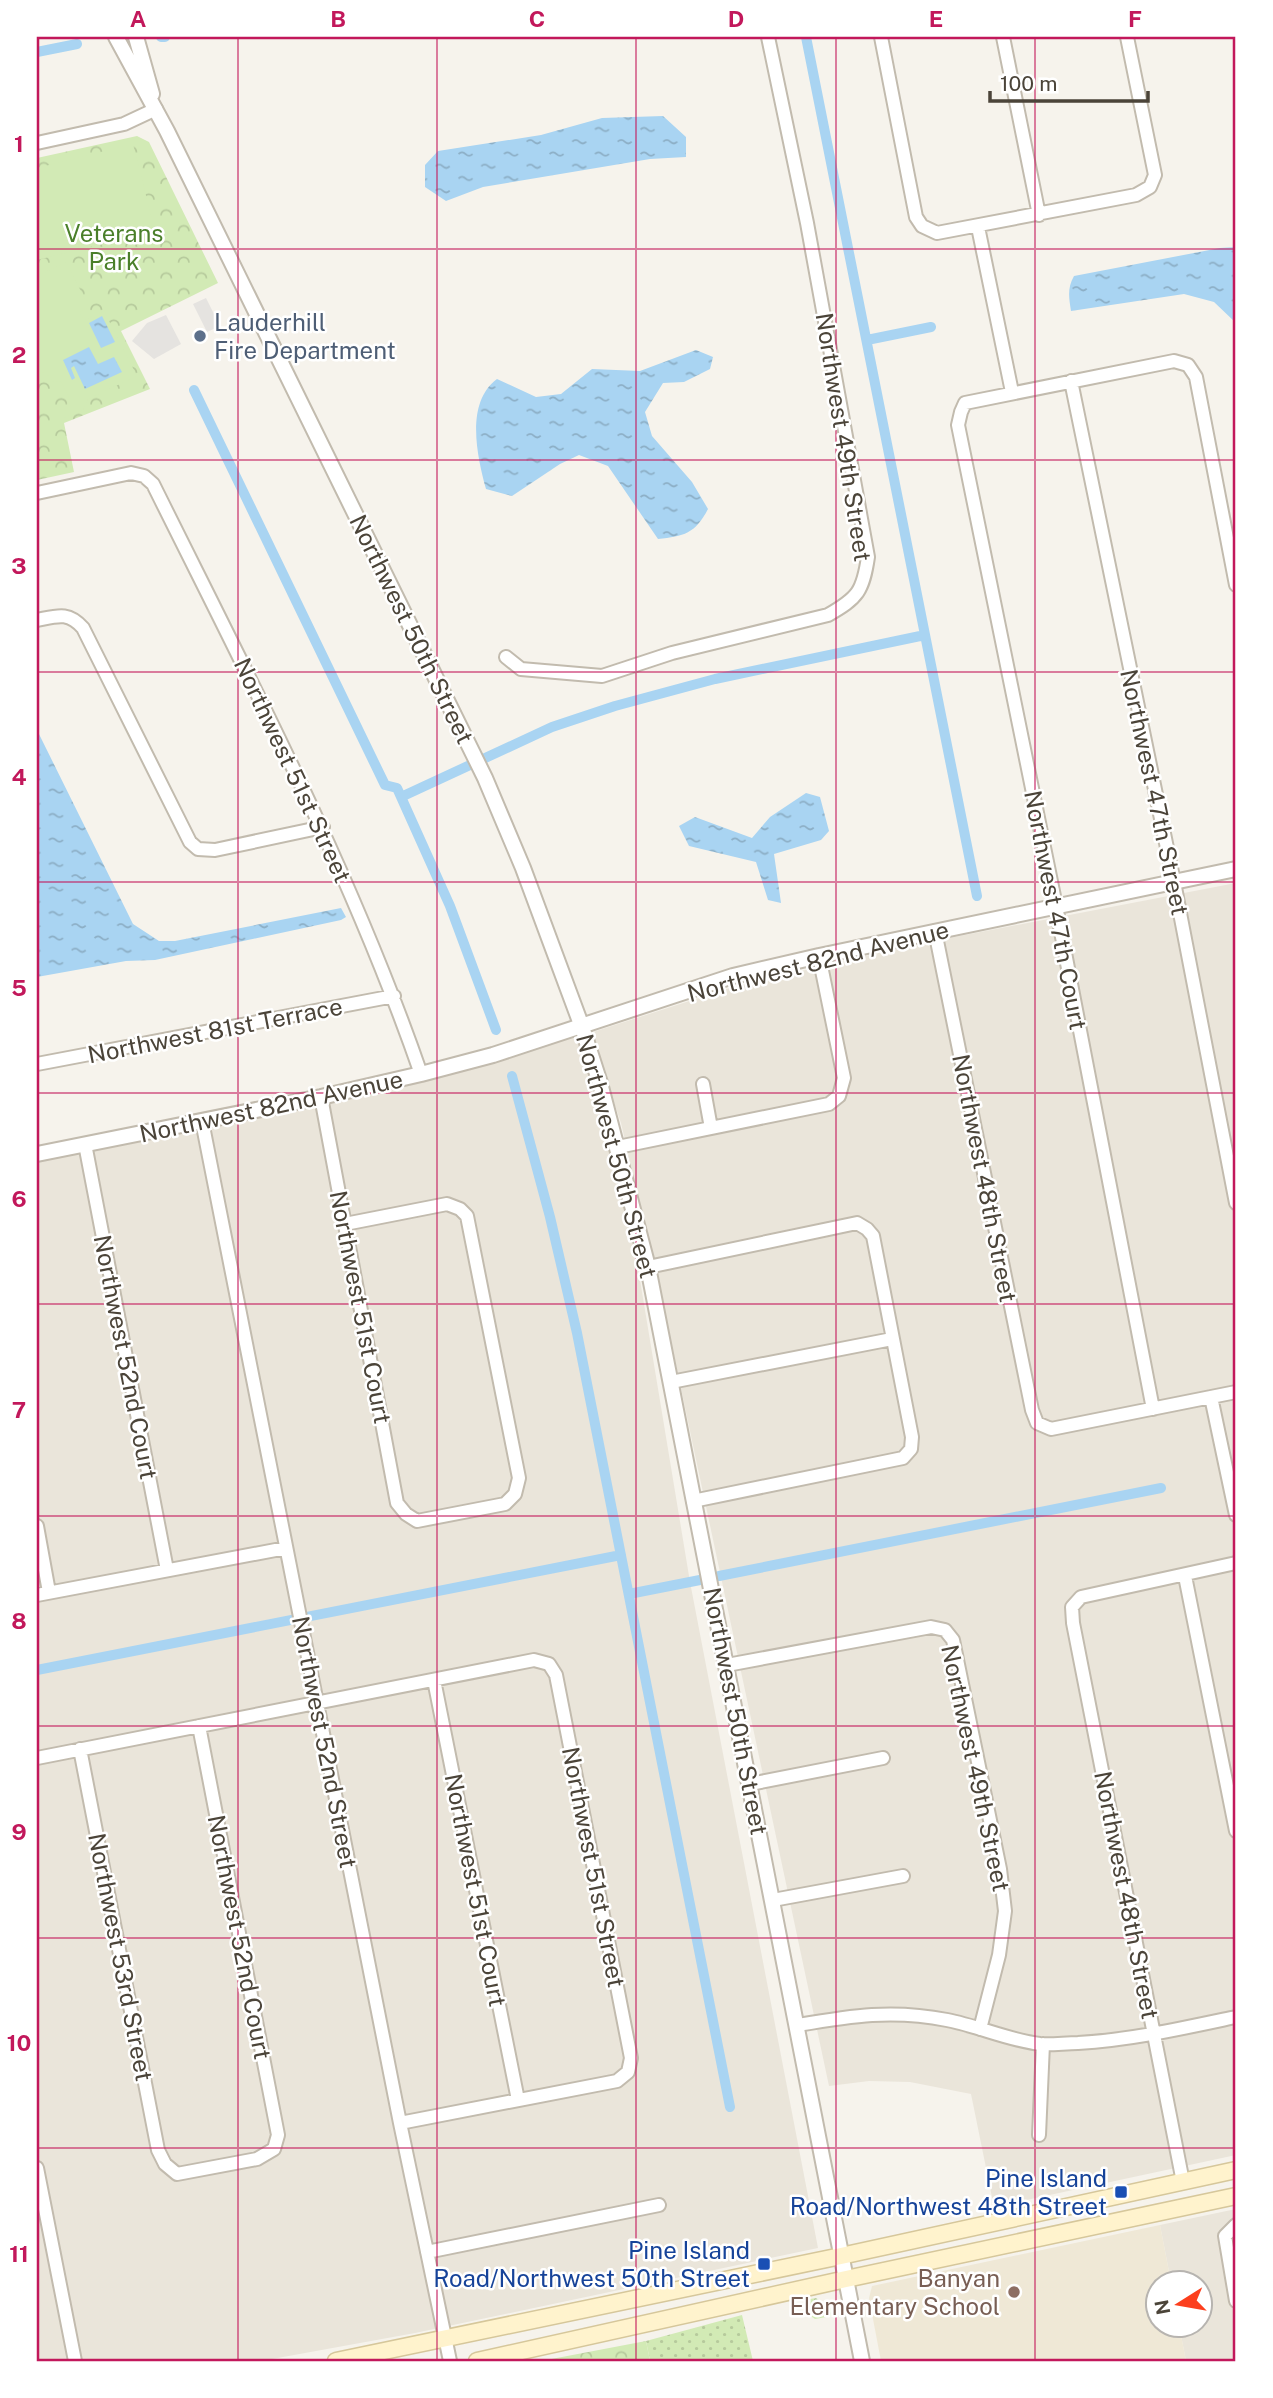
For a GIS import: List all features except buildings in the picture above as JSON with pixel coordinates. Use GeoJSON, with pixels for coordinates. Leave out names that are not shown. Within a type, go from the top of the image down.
{"type":"FeatureCollection","features":[{"type":"Feature","properties":{"kind":"main road"},"geometry":{"type":"LineString","coordinates":[[336,2361],[841,2256],[1236,2170]]}},
{"type":"Feature","properties":{"kind":"main road"},"geometry":{"type":"LineString","coordinates":[[1100,2225],[1102,2214],[1133,2192]]}},
{"type":"Feature","properties":{"kind":"main road"},"geometry":{"type":"LineString","coordinates":[[477,2361],[1236,2196]]}},
{"type":"Feature","properties":{"kind":"street","name":"Northwest 50th Street"},"geometry":{"type":"LineString","coordinates":[[116,37],[156,109],[471,748],[523,869],[582,1027],[618,1147],[648,1267],[862,2361]]}},
{"type":"Feature","properties":{"kind":"street"},"geometry":{"type":"LineString","coordinates":[[37,143],[124,124],[156,109],[136,37]]}},
{"type":"Feature","properties":{"kind":"street","name":"Northwest 49th Street"},"geometry":{"type":"LineString","coordinates":[[506,657],[521,669],[602,676],[672,653],[828,615],[848,604],[864,583],[868,557],[807,223],[768,37]]}},
{"type":"Feature","properties":{"kind":"street"},"geometry":{"type":"LineString","coordinates":[[881,37],[916,217],[922,226],[937,233],[1136,195],[1150,187],[1155,175],[1127,37]]}},
{"type":"Feature","properties":{"kind":"street"},"geometry":{"type":"LineString","coordinates":[[1003,37],[1039,215]]}},
{"type":"Feature","properties":{"kind":"street"},"geometry":{"type":"LineString","coordinates":[[978,227],[1012,392],[1174,361],[1188,365],[1196,377],[1236,585]]}},
{"type":"Feature","properties":{"kind":"street","name":"Northwest 47th Street"},"geometry":{"type":"LineString","coordinates":[[1071,381],[1174,882],[1236,1203]]}},
{"type":"Feature","properties":{"kind":"street","name":"Northwest 47th Court"},"geometry":{"type":"LineString","coordinates":[[1012,392],[965,402],[958,425],[1056,906],[1153,1409]]}},
{"type":"Feature","properties":{"kind":"street","name":"Northwest 51st Street"},"geometry":{"type":"LineString","coordinates":[[37,493],[131,473],[144,476],[153,484],[323,827],[394,996],[421,1074]]}},
{"type":"Feature","properties":{"kind":"street"},"geometry":{"type":"LineString","coordinates":[[37,620],[60,615],[74,618],[83,628],[190,842],[198,849],[215,850],[323,827]]}},
{"type":"Feature","properties":{"kind":"street","name":"Northwest 82nd Avenue"},"geometry":{"type":"LineString","coordinates":[[37,1154],[321,1097],[421,1074],[493,1055],[733,976],[1236,869]]}},
{"type":"Feature","properties":{"kind":"street","name":"Northwest 48th Street"},"geometry":{"type":"LineString","coordinates":[[935,931],[1032,1410],[1037,1423],[1051,1429],[1153,1409]]}},
{"type":"Feature","properties":{"kind":"street"},"geometry":{"type":"LineString","coordinates":[[618,1147],[829,1104],[839,1096],[844,1078],[820,956]]}},
{"type":"Feature","properties":{"kind":"street","name":"Northwest 81st Terrace"},"geometry":{"type":"LineString","coordinates":[[37,1065],[394,996]]}},
{"type":"Feature","properties":{"kind":"street"},"geometry":{"type":"LineString","coordinates":[[703,1084],[711,1128]]}},
{"type":"Feature","properties":{"kind":"street","name":"Northwest 51st Court"},"geometry":{"type":"LineString","coordinates":[[321,1097],[397,1503],[406,1514],[417,1521],[505,1504],[515,1494],[519,1478],[467,1216],[460,1209],[447,1204],[345,1224]]}},
{"type":"Feature","properties":{"kind":"street","name":"Northwest 52nd Street"},"geometry":{"type":"LineString","coordinates":[[202,1121],[400,2123],[450,2361]]}},
{"type":"Feature","properties":{"kind":"street","name":"Northwest 52nd Court"},"geometry":{"type":"LineString","coordinates":[[85,1144],[167,1570]]}},
{"type":"Feature","properties":{"kind":"street"},"geometry":{"type":"LineString","coordinates":[[648,1267],[857,1223],[873,1236],[912,1437],[911,1449],[903,1458],[694,1501]]}},
{"type":"Feature","properties":{"kind":"street"},"geometry":{"type":"LineString","coordinates":[[671,1382],[892,1339]]}},
{"type":"Feature","properties":{"kind":"street"},"geometry":{"type":"LineString","coordinates":[[1153,1409],[1236,1392]]}},
{"type":"Feature","properties":{"kind":"street"},"geometry":{"type":"LineString","coordinates":[[1211,1398],[1236,1515]]}},
{"type":"Feature","properties":{"kind":"street"},"geometry":{"type":"LineString","coordinates":[[37,1526],[43,1593],[286,1548]]}},
{"type":"Feature","properties":{"kind":"street"},"geometry":{"type":"LineString","coordinates":[[1236,1563],[1185,1576],[1236,1831]]}},
{"type":"Feature","properties":{"kind":"street","name":"Northwest 48th Street"},"geometry":{"type":"LineString","coordinates":[[1183,2182],[1072,1607],[1081,1598],[1185,1576]]}},
{"type":"Feature","properties":{"kind":"street","name":"Northwest 49th Street"},"geometry":{"type":"LineString","coordinates":[[727,1665],[931,1627],[946,1630],[953,1640],[1000,1869],[1005,1911],[999,1955],[980,2029]]}},
{"type":"Feature","properties":{"kind":"street","name":"Northwest 51st Street"},"geometry":{"type":"LineString","coordinates":[[434,1680],[534,1660],[549,1664],[556,1675],[631,2057],[628,2072],[617,2081],[517,2100]]}},
{"type":"Feature","properties":{"kind":"street"},"geometry":{"type":"LineString","coordinates":[[37,1758],[434,1680]]}},
{"type":"Feature","properties":{"kind":"street","name":"Northwest 51st Court"},"geometry":{"type":"LineString","coordinates":[[434,1680],[517,2100]]}},
{"type":"Feature","properties":{"kind":"street","name":"Northwest 52nd Court"},"geometry":{"type":"LineString","coordinates":[[165,2164],[177,2174],[257,2159],[274,2148],[278,2135],[200,1726]]}},
{"type":"Feature","properties":{"kind":"street","name":"Northwest 53rd Street"},"geometry":{"type":"LineString","coordinates":[[80,1749],[158,2150],[165,2164]]}},
{"type":"Feature","properties":{"kind":"street"},"geometry":{"type":"LineString","coordinates":[[750,1784],[883,1758]]}},
{"type":"Feature","properties":{"kind":"street"},"geometry":{"type":"LineString","coordinates":[[773,1900],[903,1876]]}},
{"type":"Feature","properties":{"kind":"street"},"geometry":{"type":"LineString","coordinates":[[798,2025],[861,2014],[902,2013],[948,2020],[1043,2044],[1105,2041],[1155,2034],[1236,2017]]}},
{"type":"Feature","properties":{"kind":"street"},"geometry":{"type":"LineString","coordinates":[[1039,2135],[1043,2044]]}},
{"type":"Feature","properties":{"kind":"street"},"geometry":{"type":"LineString","coordinates":[[400,2123],[517,2100]]}},
{"type":"Feature","properties":{"kind":"street"},"geometry":{"type":"LineString","coordinates":[[37,2168],[40,2205],[75,2361]]}},
{"type":"Feature","properties":{"kind":"street"},"geometry":{"type":"LineString","coordinates":[[427,2252],[659,2205]]}},
{"type":"Feature","properties":{"kind":"street"},"geometry":{"type":"LineString","coordinates":[[1236,2225],[1225,2236],[1236,2301]]}},
{"type":"Feature","properties":{"kind":"shaded area"},"geometry":{"type":"Polygon","coordinates":[[[206,298],[220,326],[207,332],[193,304],[206,298]]]}},
{"type":"Feature","properties":{"kind":"shaded area"},"geometry":{"type":"Polygon","coordinates":[[[166,315],[181,344],[154,359],[132,341],[147,323],[166,315]]]}},
{"type":"Feature","properties":{"kind":"shaded area"},"geometry":{"type":"Polygon","coordinates":[[[1236,883],[1236,2155],[994,2207],[971,2094],[910,2082],[869,2081],[829,2086],[659,1285],[621,1123],[590,1033],[736,986],[913,945],[1236,883]]]}},
{"type":"Feature","properties":{"kind":"shaded area"},"geometry":{"type":"Polygon","coordinates":[[[582,1027],[618,1147],[690,1582],[818,2248],[415,2333],[261,2361],[37,2361],[37,1153],[202,1121],[582,1027]]]}},
{"type":"Feature","properties":{"kind":"shaded area"},"geometry":{"type":"Polygon","coordinates":[[[1236,2209],[1236,2361],[1186,2361],[1182,2338],[1214,2338],[1214,2268],[1168,2268],[1160,2225],[1236,2209]]]}},
{"type":"Feature","properties":{"kind":"shaded area","name":"Banyan Elementary School"},"geometry":{"type":"Polygon","coordinates":[[[1160,2225],[1168,2268],[1144,2268],[1144,2338],[1182,2338],[1186,2361],[881,2361],[869,2298],[872,2286],[1160,2225]]]}},
{"type":"Feature","properties":{"kind":"green space","name":"Veterans Park"},"geometry":{"type":"Polygon","coordinates":[[[137,136],[149,142],[218,283],[121,331],[150,389],[64,423],[74,472],[37,480],[37,158],[137,136]]]}},
{"type":"Feature","properties":{"kind":"green space"},"geometry":{"type":"Polygon","coordinates":[[[133,144],[155,231],[37,260],[37,168],[133,144]]]}},
{"type":"Feature","properties":{"kind":"green space"},"geometry":{"type":"Polygon","coordinates":[[[66,262],[89,307],[79,312],[84,320],[104,311],[137,376],[88,399],[83,410],[64,418],[69,397],[61,381],[53,382],[50,376],[37,373],[37,276],[66,262]]]}},
{"type":"Feature","properties":{"kind":"green space"},"geometry":{"type":"Polygon","coordinates":[[[816,2298],[831,2308],[832,2316],[815,2319],[809,2315],[805,2300],[816,2298]]]}},
{"type":"Feature","properties":{"kind":"green space"},"geometry":{"type":"Polygon","coordinates":[[[742,2315],[753,2361],[650,2361],[646,2341],[742,2315]]]}},
{"type":"Feature","properties":{"kind":"green space"},"geometry":{"type":"Polygon","coordinates":[[[646,2341],[650,2361],[541,2361],[646,2341]]]}},
{"type":"Feature","properties":{"kind":"water"},"geometry":{"type":"Polygon","coordinates":[[[663,116],[686,137],[686,157],[650,159],[483,187],[446,201],[425,187],[425,165],[438,151],[541,135],[602,118],[663,116]]]}},
{"type":"Feature","properties":{"kind":"water"},"geometry":{"type":"Polygon","coordinates":[[[1236,247],[1236,323],[1214,302],[1184,294],[1071,311],[1069,289],[1074,276],[1236,247]]]}},
{"type":"Feature","properties":{"kind":"water"},"geometry":{"type":"Polygon","coordinates":[[[102,316],[115,342],[101,348],[89,323],[102,316]]]}},
{"type":"Feature","properties":{"kind":"water"},"geometry":{"type":"Polygon","coordinates":[[[89,347],[98,364],[114,357],[122,372],[85,389],[74,366],[71,368],[75,378],[72,380],[63,360],[89,347]]]}},
{"type":"Feature","properties":{"kind":"water"},"geometry":{"type":"Polygon","coordinates":[[[696,350],[713,357],[710,369],[684,382],[663,383],[645,412],[652,436],[692,482],[708,509],[693,529],[675,537],[658,539],[608,466],[579,455],[560,464],[512,496],[486,489],[477,446],[477,416],[487,389],[497,379],[536,397],[561,394],[592,369],[640,371],[696,350]]]}},
{"type":"Feature","properties":{"kind":"water"},"geometry":{"type":"Polygon","coordinates":[[[37,730],[133,924],[159,941],[175,941],[341,908],[346,917],[155,960],[126,961],[37,977],[37,730]]]}},
{"type":"Feature","properties":{"kind":"water"},"geometry":{"type":"Polygon","coordinates":[[[806,793],[820,797],[829,831],[821,840],[774,854],[781,903],[768,900],[756,862],[689,846],[679,826],[695,817],[752,838],[770,817],[806,793]]]}},
{"type":"Feature","properties":{"kind":"waterway"},"geometry":{"type":"LineString","coordinates":[[806,37],[977,896]]}},
{"type":"Feature","properties":{"kind":"waterway"},"geometry":{"type":"LineString","coordinates":[[37,52],[77,44]]}},
{"type":"Feature","properties":{"kind":"waterway"},"geometry":{"type":"LineString","coordinates":[[867,340],[931,327]]}},
{"type":"Feature","properties":{"kind":"waterway"},"geometry":{"type":"LineString","coordinates":[[194,390],[385,785],[397,788],[450,906],[496,1030]]}},
{"type":"Feature","properties":{"kind":"waterway"},"geometry":{"type":"LineString","coordinates":[[401,797],[552,727],[615,706],[715,679],[925,635]]}},
{"type":"Feature","properties":{"kind":"waterway"},"geometry":{"type":"LineString","coordinates":[[512,1076],[550,1217],[577,1333],[730,2107]]}},
{"type":"Feature","properties":{"kind":"waterway"},"geometry":{"type":"LineString","coordinates":[[719,1576],[1161,1488]]}},
{"type":"Feature","properties":{"kind":"waterway"},"geometry":{"type":"LineString","coordinates":[[37,1670],[621,1555]]}},
{"type":"Feature","properties":{"kind":"waterway"},"geometry":{"type":"LineString","coordinates":[[629,1594],[700,1580]]}},
{"type":"Feature","properties":{"kind":"place","name":"Lauderhill Fire Department"},"geometry":{"type":"Point","coordinates":[200,336]}},
{"type":"Feature","properties":{"kind":"place","name":"Pine Island Road/Northwest 48th Street"},"geometry":{"type":"Point","coordinates":[1121,2192]}},
{"type":"Feature","properties":{"kind":"place","name":"Pine Island Road/Northwest 50th Street"},"geometry":{"type":"Point","coordinates":[764,2264]}},
{"type":"Feature","properties":{"kind":"place","name":"Banyan Elementary School"},"geometry":{"type":"Point","coordinates":[1014,2292]}}]}
